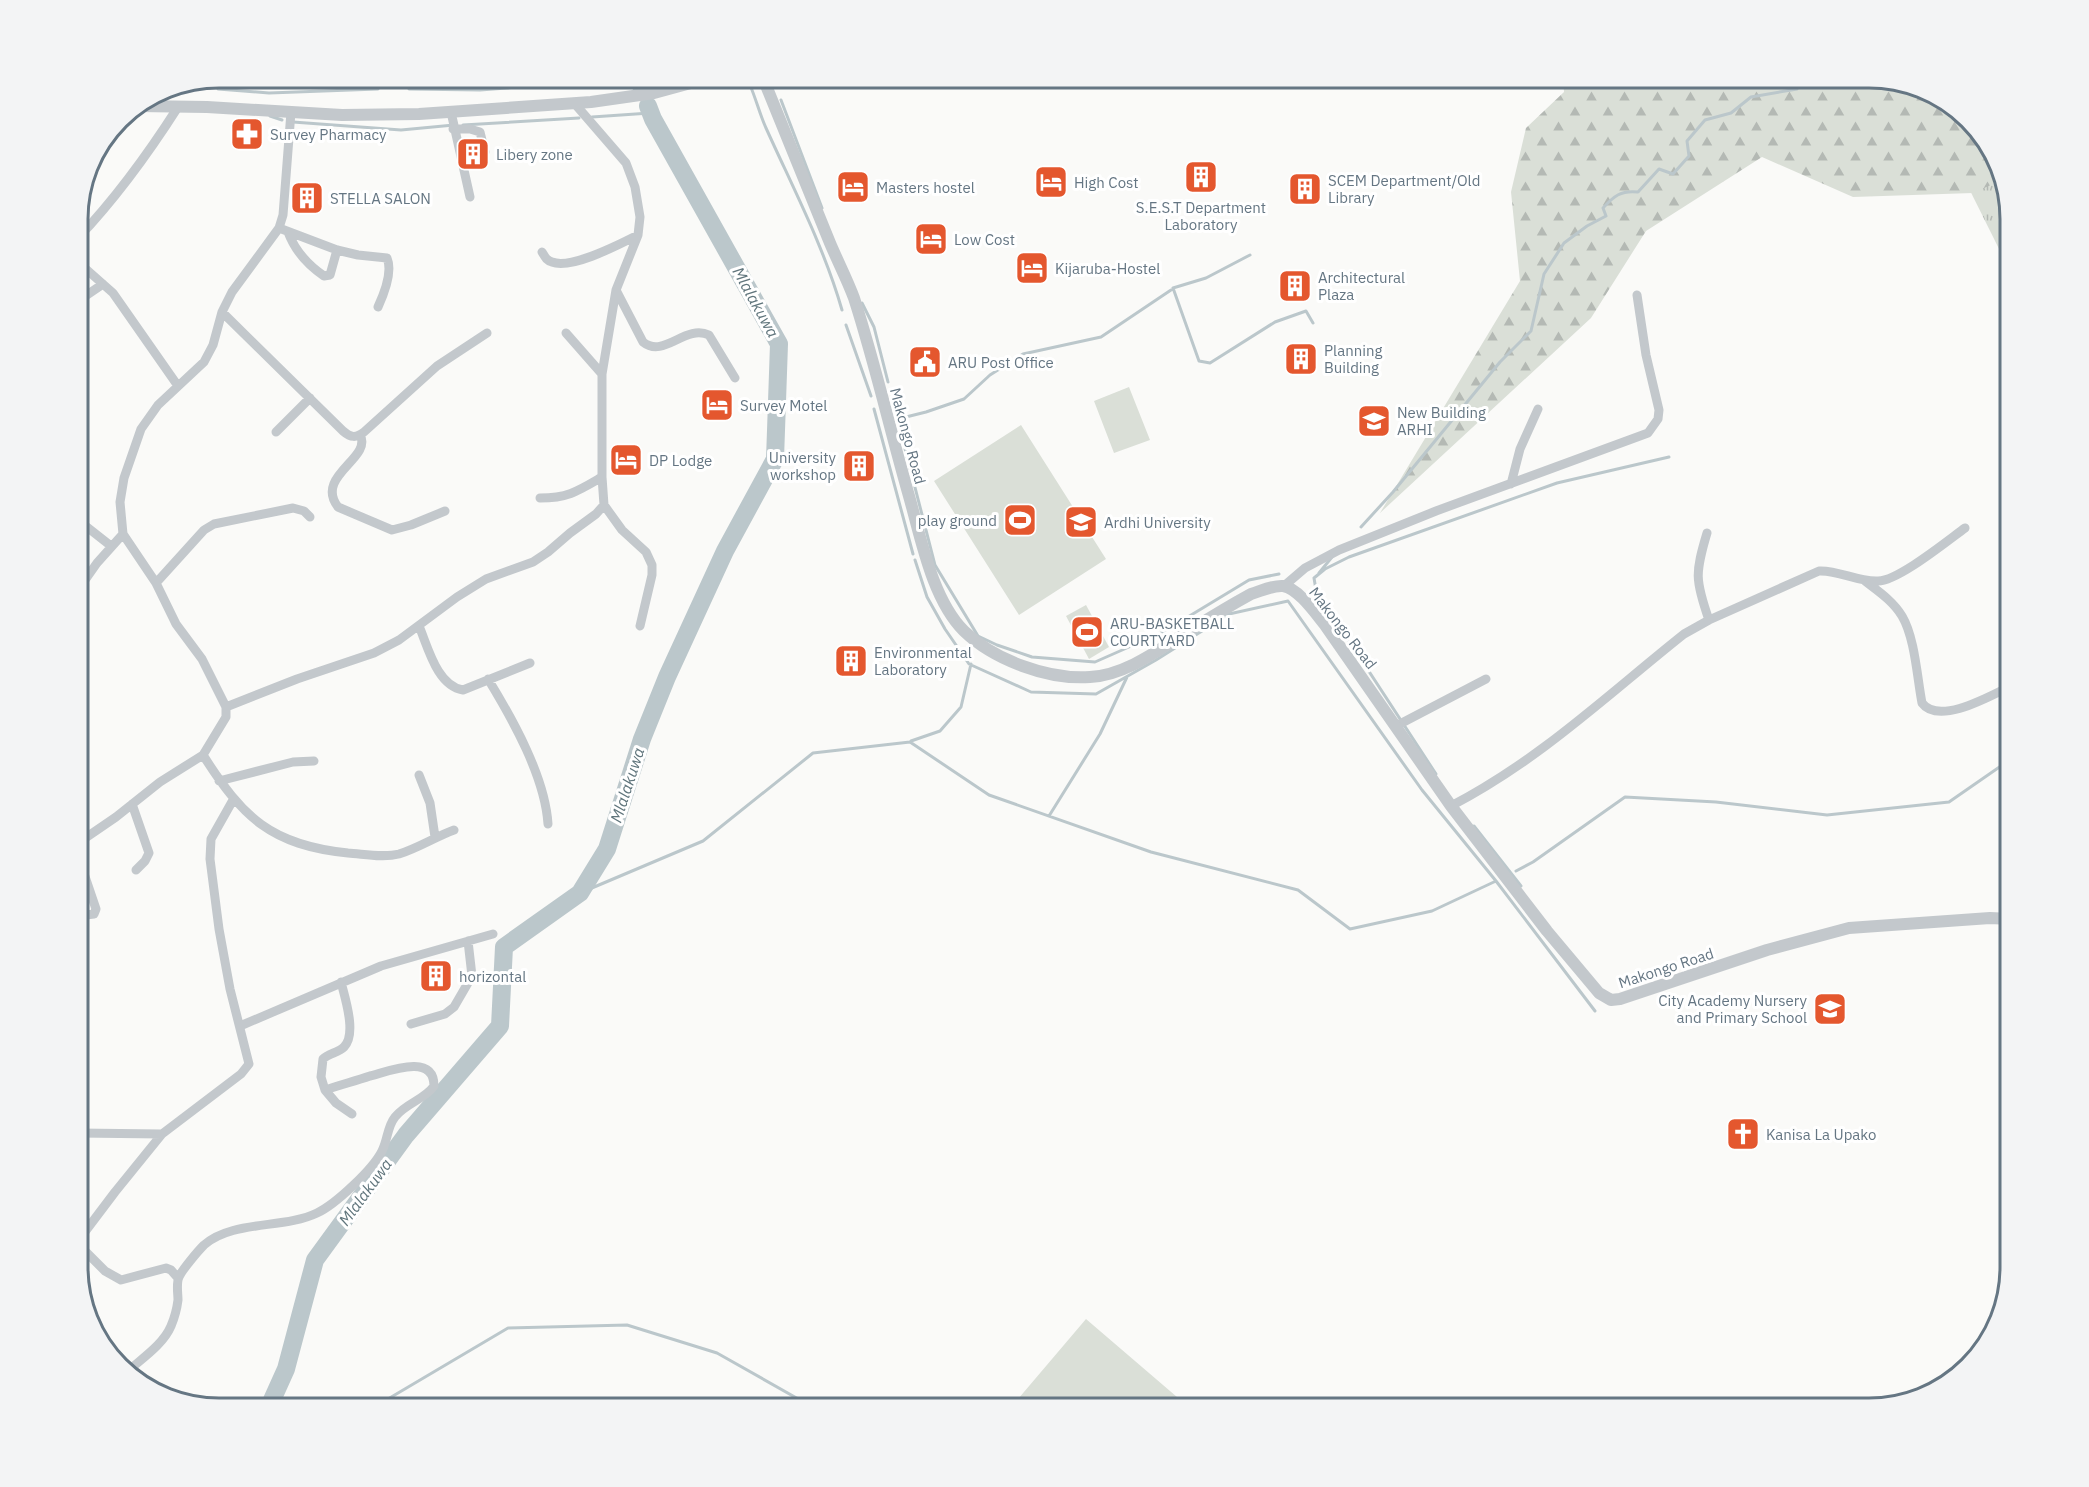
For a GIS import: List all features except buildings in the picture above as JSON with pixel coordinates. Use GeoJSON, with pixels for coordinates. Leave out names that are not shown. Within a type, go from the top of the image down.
{"type":"FeatureCollection","features":[{"type":"Feature","properties":{"kind":"street"},"geometry":{"type":"LineString","coordinates":[[153,106],[372,115],[575,104],[621,99],[670,89]]}},
{"type":"Feature","properties":{"kind":"street","name":"Makongo Road"},"geometry":{"type":"LineString","coordinates":[[767,89],[853,295],[922,544],[936,583],[949,610],[964,630],[990,651],[1023,667],[1071,676],[1097,677],[1122,669],[1149,655],[1251,594],[1284,586],[1295,592],[1319,618],[1451,806],[1553,939],[1599,993],[1611,1000],[1787,944],[1849,928],[2000,919]]}},
{"type":"Feature","properties":{"kind":"street"},"geometry":{"type":"LineString","coordinates":[[575,104],[626,163],[631,174],[640,217],[638,235],[616,290],[602,374],[604,505],[622,531],[646,552],[652,565],[652,575],[640,626]]}},
{"type":"Feature","properties":{"kind":"street"},"geometry":{"type":"LineString","coordinates":[[89,226],[116,196],[178,107]]}},
{"type":"Feature","properties":{"kind":"street"},"geometry":{"type":"LineString","coordinates":[[291,112],[283,215],[284,230],[293,246],[314,269],[324,276],[330,275],[337,250]]}},
{"type":"Feature","properties":{"kind":"street"},"geometry":{"type":"LineString","coordinates":[[451,112],[470,197]]}},
{"type":"Feature","properties":{"kind":"street"},"geometry":{"type":"LineString","coordinates":[[453,129],[470,129],[480,132],[485,152]]}},
{"type":"Feature","properties":{"kind":"street"},"geometry":{"type":"LineString","coordinates":[[284,230],[337,250],[387,258],[389,263],[385,290],[378,307]]}},
{"type":"Feature","properties":{"kind":"street"},"geometry":{"type":"LineString","coordinates":[[89,835],[202,755],[226,717],[226,707],[209,670],[176,624],[156,583],[123,534],[120,502],[124,478],[141,429],[158,405],[204,362],[213,345],[222,312],[232,292],[246,271],[284,230]]}},
{"type":"Feature","properties":{"kind":"street"},"geometry":{"type":"LineString","coordinates":[[542,252],[547,260],[554,264],[576,261],[602,254],[638,235]]}},
{"type":"Feature","properties":{"kind":"street"},"geometry":{"type":"LineString","coordinates":[[89,272],[112,293],[178,386]]}},
{"type":"Feature","properties":{"kind":"street"},"geometry":{"type":"LineString","coordinates":[[89,294],[103,284]]}},
{"type":"Feature","properties":{"kind":"street"},"geometry":{"type":"LineString","coordinates":[[616,290],[644,342],[650,348],[657,348],[693,333],[702,332],[709,335],[735,378]]}},
{"type":"Feature","properties":{"kind":"street"},"geometry":{"type":"LineString","coordinates":[[1284,586],[1305,568],[1339,550],[1436,511],[1648,433],[1654,427],[1659,410],[1646,355],[1637,295]]}},
{"type":"Feature","properties":{"kind":"street"},"geometry":{"type":"LineString","coordinates":[[222,312],[349,436],[356,437],[437,366],[487,333]]}},
{"type":"Feature","properties":{"kind":"street"},"geometry":{"type":"LineString","coordinates":[[566,333],[602,374]]}},
{"type":"Feature","properties":{"kind":"street"},"geometry":{"type":"LineString","coordinates":[[276,432],[310,398]]}},
{"type":"Feature","properties":{"kind":"street"},"geometry":{"type":"LineString","coordinates":[[1511,484],[1520,449],[1538,409]]}},
{"type":"Feature","properties":{"kind":"street"},"geometry":{"type":"LineString","coordinates":[[360,435],[363,447],[340,473],[332,488],[332,500],[338,507],[392,530],[445,511]]}},
{"type":"Feature","properties":{"kind":"street"},"geometry":{"type":"LineString","coordinates":[[540,498],[559,498],[575,493],[602,477]]}},
{"type":"Feature","properties":{"kind":"street"},"geometry":{"type":"LineString","coordinates":[[226,707],[297,679],[374,653],[419,626],[457,597],[486,579],[533,562],[549,552],[604,505]]}},
{"type":"Feature","properties":{"kind":"street"},"geometry":{"type":"LineString","coordinates":[[156,583],[204,530],[214,524],[293,508],[304,511],[310,517]]}},
{"type":"Feature","properties":{"kind":"street"},"geometry":{"type":"LineString","coordinates":[[1451,806],[1503,777],[1549,746],[1684,634],[1708,620],[1819,571],[1831,570],[1865,581],[1881,582],[1894,576],[1965,528]]}},
{"type":"Feature","properties":{"kind":"street"},"geometry":{"type":"LineString","coordinates":[[89,529],[111,546]]}},
{"type":"Feature","properties":{"kind":"street"},"geometry":{"type":"LineString","coordinates":[[1707,533],[1697,569],[1697,581],[1708,620]]}},
{"type":"Feature","properties":{"kind":"street"},"geometry":{"type":"LineString","coordinates":[[89,575],[123,534]]}},
{"type":"Feature","properties":{"kind":"street"},"geometry":{"type":"LineString","coordinates":[[1865,581],[1894,605],[1904,621],[1910,637],[1922,703],[1925,707],[1937,711],[1954,710],[2000,691]]}},
{"type":"Feature","properties":{"kind":"street"},"geometry":{"type":"LineString","coordinates":[[419,626],[434,663],[455,689],[463,690],[530,663]]}},
{"type":"Feature","properties":{"kind":"street"},"geometry":{"type":"LineString","coordinates":[[1396,726],[1486,679]]}},
{"type":"Feature","properties":{"kind":"street"},"geometry":{"type":"LineString","coordinates":[[488,680],[509,716],[536,774],[545,801],[548,824]]}},
{"type":"Feature","properties":{"kind":"street"},"geometry":{"type":"LineString","coordinates":[[202,755],[233,800],[268,831],[289,841],[329,852],[379,856],[398,854],[454,830]]}},
{"type":"Feature","properties":{"kind":"street"},"geometry":{"type":"LineString","coordinates":[[219,781],[293,762],[314,761]]}},
{"type":"Feature","properties":{"kind":"street"},"geometry":{"type":"LineString","coordinates":[[419,775],[430,803],[435,837]]}},
{"type":"Feature","properties":{"kind":"street"},"geometry":{"type":"LineString","coordinates":[[89,1228],[162,1134],[247,1068],[249,1064],[230,989],[210,859],[211,839],[233,800]]}},
{"type":"Feature","properties":{"kind":"street"},"geometry":{"type":"LineString","coordinates":[[132,804],[149,853],[146,861],[136,870]]}},
{"type":"Feature","properties":{"kind":"street"},"geometry":{"type":"LineString","coordinates":[[89,888],[96,909],[94,914],[89,916]]}},
{"type":"Feature","properties":{"kind":"street"},"geometry":{"type":"LineString","coordinates":[[240,1026],[341,982],[401,959],[493,934]]}},
{"type":"Feature","properties":{"kind":"street"},"geometry":{"type":"LineString","coordinates":[[411,1024],[445,1014],[454,1007],[472,976],[468,941]]}},
{"type":"Feature","properties":{"kind":"street"},"geometry":{"type":"LineString","coordinates":[[341,982],[348,1009],[350,1037],[345,1047],[323,1059],[321,1077],[325,1090],[336,1103],[352,1114]]}},
{"type":"Feature","properties":{"kind":"street"},"geometry":{"type":"LineString","coordinates":[[133,1366],[168,1333],[178,1303],[178,1278],[204,1245],[217,1237],[237,1230],[298,1220],[332,1204],[376,1160],[384,1147],[392,1121],[397,1114],[430,1092],[434,1081],[430,1072],[425,1069],[402,1066],[325,1090]]}},
{"type":"Feature","properties":{"kind":"street"},"geometry":{"type":"LineString","coordinates":[[89,1133],[162,1134]]}},
{"type":"Feature","properties":{"kind":"street"},"geometry":{"type":"LineString","coordinates":[[89,1254],[105,1271],[121,1280],[166,1268],[178,1278]]}},
{"type":"Feature","properties":{"kind":"green space"},"geometry":{"type":"Polygon","coordinates":[[[1564,88],[1870,88],[1903,93],[1920,98],[1956,121],[1983,154],[1995,183],[1973,193],[1853,197],[1762,157],[1646,231],[1591,318],[1380,513],[1520,281],[1511,192],[1526,128],[1564,92],[1564,88]]]}},
{"type":"Feature","properties":{"kind":"green space"},"geometry":{"type":"Polygon","coordinates":[[[1926,101],[1956,121],[1968,133],[1991,169],[1999,202],[2000,251],[1926,101]]]}},
{"type":"Feature","properties":{"kind":"green space"},"geometry":{"type":"Polygon","coordinates":[[[1129,387],[1150,440],[1114,453],[1094,401],[1129,387]]]}},
{"type":"Feature","properties":{"kind":"green space","name":"play ground"},"geometry":{"type":"Polygon","coordinates":[[[1021,425],[1106,559],[1019,615],[934,481],[1021,425]]]}},
{"type":"Feature","properties":{"kind":"green space","name":"ARU-BASKETBALL COURTYARD"},"geometry":{"type":"Polygon","coordinates":[[[1086,605],[1109,647],[1089,659],[1066,616],[1086,605]]]}},
{"type":"Feature","properties":{"kind":"green space"},"geometry":{"type":"Polygon","coordinates":[[[1086,1319],[1178,1398],[1019,1398],[1086,1319]]]}},
{"type":"Feature","properties":{"kind":"waterway"},"geometry":{"type":"LineString","coordinates":[[1361,527],[1393,492],[1500,362],[1531,331],[1544,274],[1564,243],[1587,226],[1606,216],[1603,208],[1614,197],[1622,193],[1638,192],[1659,169],[1673,174],[1689,156],[1687,141],[1705,120],[1731,113],[1751,97],[1798,88]]}},
{"type":"Feature","properties":{"kind":"waterway"},"geometry":{"type":"LineString","coordinates":[[218,89],[269,93],[378,89]]}},
{"type":"Feature","properties":{"kind":"waterway"},"geometry":{"type":"LineString","coordinates":[[409,89],[495,89]]}},
{"type":"Feature","properties":{"kind":"waterway"},"geometry":{"type":"LineString","coordinates":[[751,89],[764,123],[817,241],[842,310]]}},
{"type":"Feature","properties":{"kind":"waterway"},"geometry":{"type":"LineString","coordinates":[[781,100],[822,208]]}},
{"type":"Feature","properties":{"kind":"waterway","name":"Mlalakuwa"},"geometry":{"type":"LineString","coordinates":[[273,1398],[286,1369],[315,1260],[406,1135],[500,1026],[504,947],[580,893],[607,849],[642,739],[667,677],[725,551],[775,459],[779,344],[653,119],[648,106]]}},
{"type":"Feature","properties":{"kind":"waterway"},"geometry":{"type":"LineString","coordinates":[[592,117],[650,113]]}},
{"type":"Feature","properties":{"kind":"waterway"},"geometry":{"type":"LineString","coordinates":[[270,116],[282,120]]}},
{"type":"Feature","properties":{"kind":"waterway"},"geometry":{"type":"LineString","coordinates":[[463,125],[579,118]]}},
{"type":"Feature","properties":{"kind":"waterway"},"geometry":{"type":"LineString","coordinates":[[293,122],[401,130],[454,125]]}},
{"type":"Feature","properties":{"kind":"waterway"},"geometry":{"type":"LineString","coordinates":[[1250,255],[1206,278],[1173,288],[1199,361],[1210,363],[1275,322],[1306,311],[1313,323]]}},
{"type":"Feature","properties":{"kind":"waterway"},"geometry":{"type":"LineString","coordinates":[[898,419],[964,399],[990,375],[1023,354],[1101,337],[1171,290]]}},
{"type":"Feature","properties":{"kind":"waterway"},"geometry":{"type":"LineString","coordinates":[[862,303],[874,327],[888,382]]}},
{"type":"Feature","properties":{"kind":"waterway"},"geometry":{"type":"LineString","coordinates":[[846,325],[871,396]]}},
{"type":"Feature","properties":{"kind":"waterway"},"geometry":{"type":"LineString","coordinates":[[894,406],[935,565],[978,636],[997,645],[1032,657],[1095,662],[1163,632],[1249,580],[1279,574]]}},
{"type":"Feature","properties":{"kind":"waterway"},"geometry":{"type":"LineString","coordinates":[[874,409],[913,554]]}},
{"type":"Feature","properties":{"kind":"waterway"},"geometry":{"type":"LineString","coordinates":[[1314,578],[1325,569],[1349,557],[1557,483],[1669,457]]}},
{"type":"Feature","properties":{"kind":"waterway"},"geometry":{"type":"LineString","coordinates":[[1319,573],[1332,557]]}},
{"type":"Feature","properties":{"kind":"waterway"},"geometry":{"type":"LineString","coordinates":[[915,560],[927,597],[969,664],[1031,692],[1096,694],[1229,614],[1288,601],[1422,790],[1496,881],[1595,1011]]}},
{"type":"Feature","properties":{"kind":"waterway"},"geometry":{"type":"LineString","coordinates":[[1314,578],[1316,590],[1436,774]]}},
{"type":"Feature","properties":{"kind":"waterway"},"geometry":{"type":"LineString","coordinates":[[911,741],[940,731],[961,707],[971,664]]}},
{"type":"Feature","properties":{"kind":"waterway"},"geometry":{"type":"LineString","coordinates":[[1049,816],[1100,734],[1127,677]]}},
{"type":"Feature","properties":{"kind":"waterway"},"geometry":{"type":"LineString","coordinates":[[580,893],[703,841],[813,753],[910,742],[989,795],[1151,852],[1298,890],[1350,929],[1432,911],[1496,881]]}},
{"type":"Feature","properties":{"kind":"waterway"},"geometry":{"type":"LineString","coordinates":[[1516,871],[1533,862],[1625,797],[1716,802],[1827,815],[1949,802],[2000,767]]}},
{"type":"Feature","properties":{"kind":"waterway"},"geometry":{"type":"LineString","coordinates":[[1474,826],[1521,886]]}},
{"type":"Feature","properties":{"kind":"waterway"},"geometry":{"type":"LineString","coordinates":[[390,1398],[508,1328],[627,1325],[717,1353],[797,1398]]}},
{"type":"Feature","properties":{"kind":"place","name":"Survey Pharmacy"},"geometry":{"type":"Point","coordinates":[247,134]}},
{"type":"Feature","properties":{"kind":"place","name":"Libery zone"},"geometry":{"type":"Point","coordinates":[473,154]}},
{"type":"Feature","properties":{"kind":"place","name":"S.E.S.T Department Laboratory"},"geometry":{"type":"Point","coordinates":[1201,177]}},
{"type":"Feature","properties":{"kind":"place","name":"High Cost"},"geometry":{"type":"Point","coordinates":[1051,182]}},
{"type":"Feature","properties":{"kind":"place","name":"Masters hostel"},"geometry":{"type":"Point","coordinates":[853,187]}},
{"type":"Feature","properties":{"kind":"place","name":"SCEM Department/Old Library"},"geometry":{"type":"Point","coordinates":[1305,189]}},
{"type":"Feature","properties":{"kind":"place","name":"STELLA SALON"},"geometry":{"type":"Point","coordinates":[307,198]}},
{"type":"Feature","properties":{"kind":"place","name":"Low Cost"},"geometry":{"type":"Point","coordinates":[931,239]}},
{"type":"Feature","properties":{"kind":"place","name":"Kijaruba-Hostel"},"geometry":{"type":"Point","coordinates":[1032,268]}},
{"type":"Feature","properties":{"kind":"place","name":"Architectural Plaza"},"geometry":{"type":"Point","coordinates":[1295,286]}},
{"type":"Feature","properties":{"kind":"place","name":"Planning Building"},"geometry":{"type":"Point","coordinates":[1301,359]}},
{"type":"Feature","properties":{"kind":"place","name":"ARU Post Office"},"geometry":{"type":"Point","coordinates":[925,362]}},
{"type":"Feature","properties":{"kind":"place","name":"Survey Motel"},"geometry":{"type":"Point","coordinates":[717,405]}},
{"type":"Feature","properties":{"kind":"place","name":"New Building ARHI"},"geometry":{"type":"Point","coordinates":[1374,421]}},
{"type":"Feature","properties":{"kind":"place","name":"DP Lodge"},"geometry":{"type":"Point","coordinates":[626,460]}},
{"type":"Feature","properties":{"kind":"place","name":"University workshop"},"geometry":{"type":"Point","coordinates":[859,466]}},
{"type":"Feature","properties":{"kind":"place","name":"play ground"},"geometry":{"type":"Point","coordinates":[1020,520]}},
{"type":"Feature","properties":{"kind":"place","name":"Ardhi University"},"geometry":{"type":"Point","coordinates":[1081,522]}},
{"type":"Feature","properties":{"kind":"place","name":"ARU-BASKETBALL COURTYARD"},"geometry":{"type":"Point","coordinates":[1087,632]}},
{"type":"Feature","properties":{"kind":"place","name":"Environmental Laboratory"},"geometry":{"type":"Point","coordinates":[851,661]}},
{"type":"Feature","properties":{"kind":"place","name":"horizontal"},"geometry":{"type":"Point","coordinates":[436,976]}},
{"type":"Feature","properties":{"kind":"place","name":"City Academy Nursery and Primary School"},"geometry":{"type":"Point","coordinates":[1830,1009]}},
{"type":"Feature","properties":{"kind":"place","name":"Kanisa La Upako"},"geometry":{"type":"Point","coordinates":[1743,1134]}}]}
